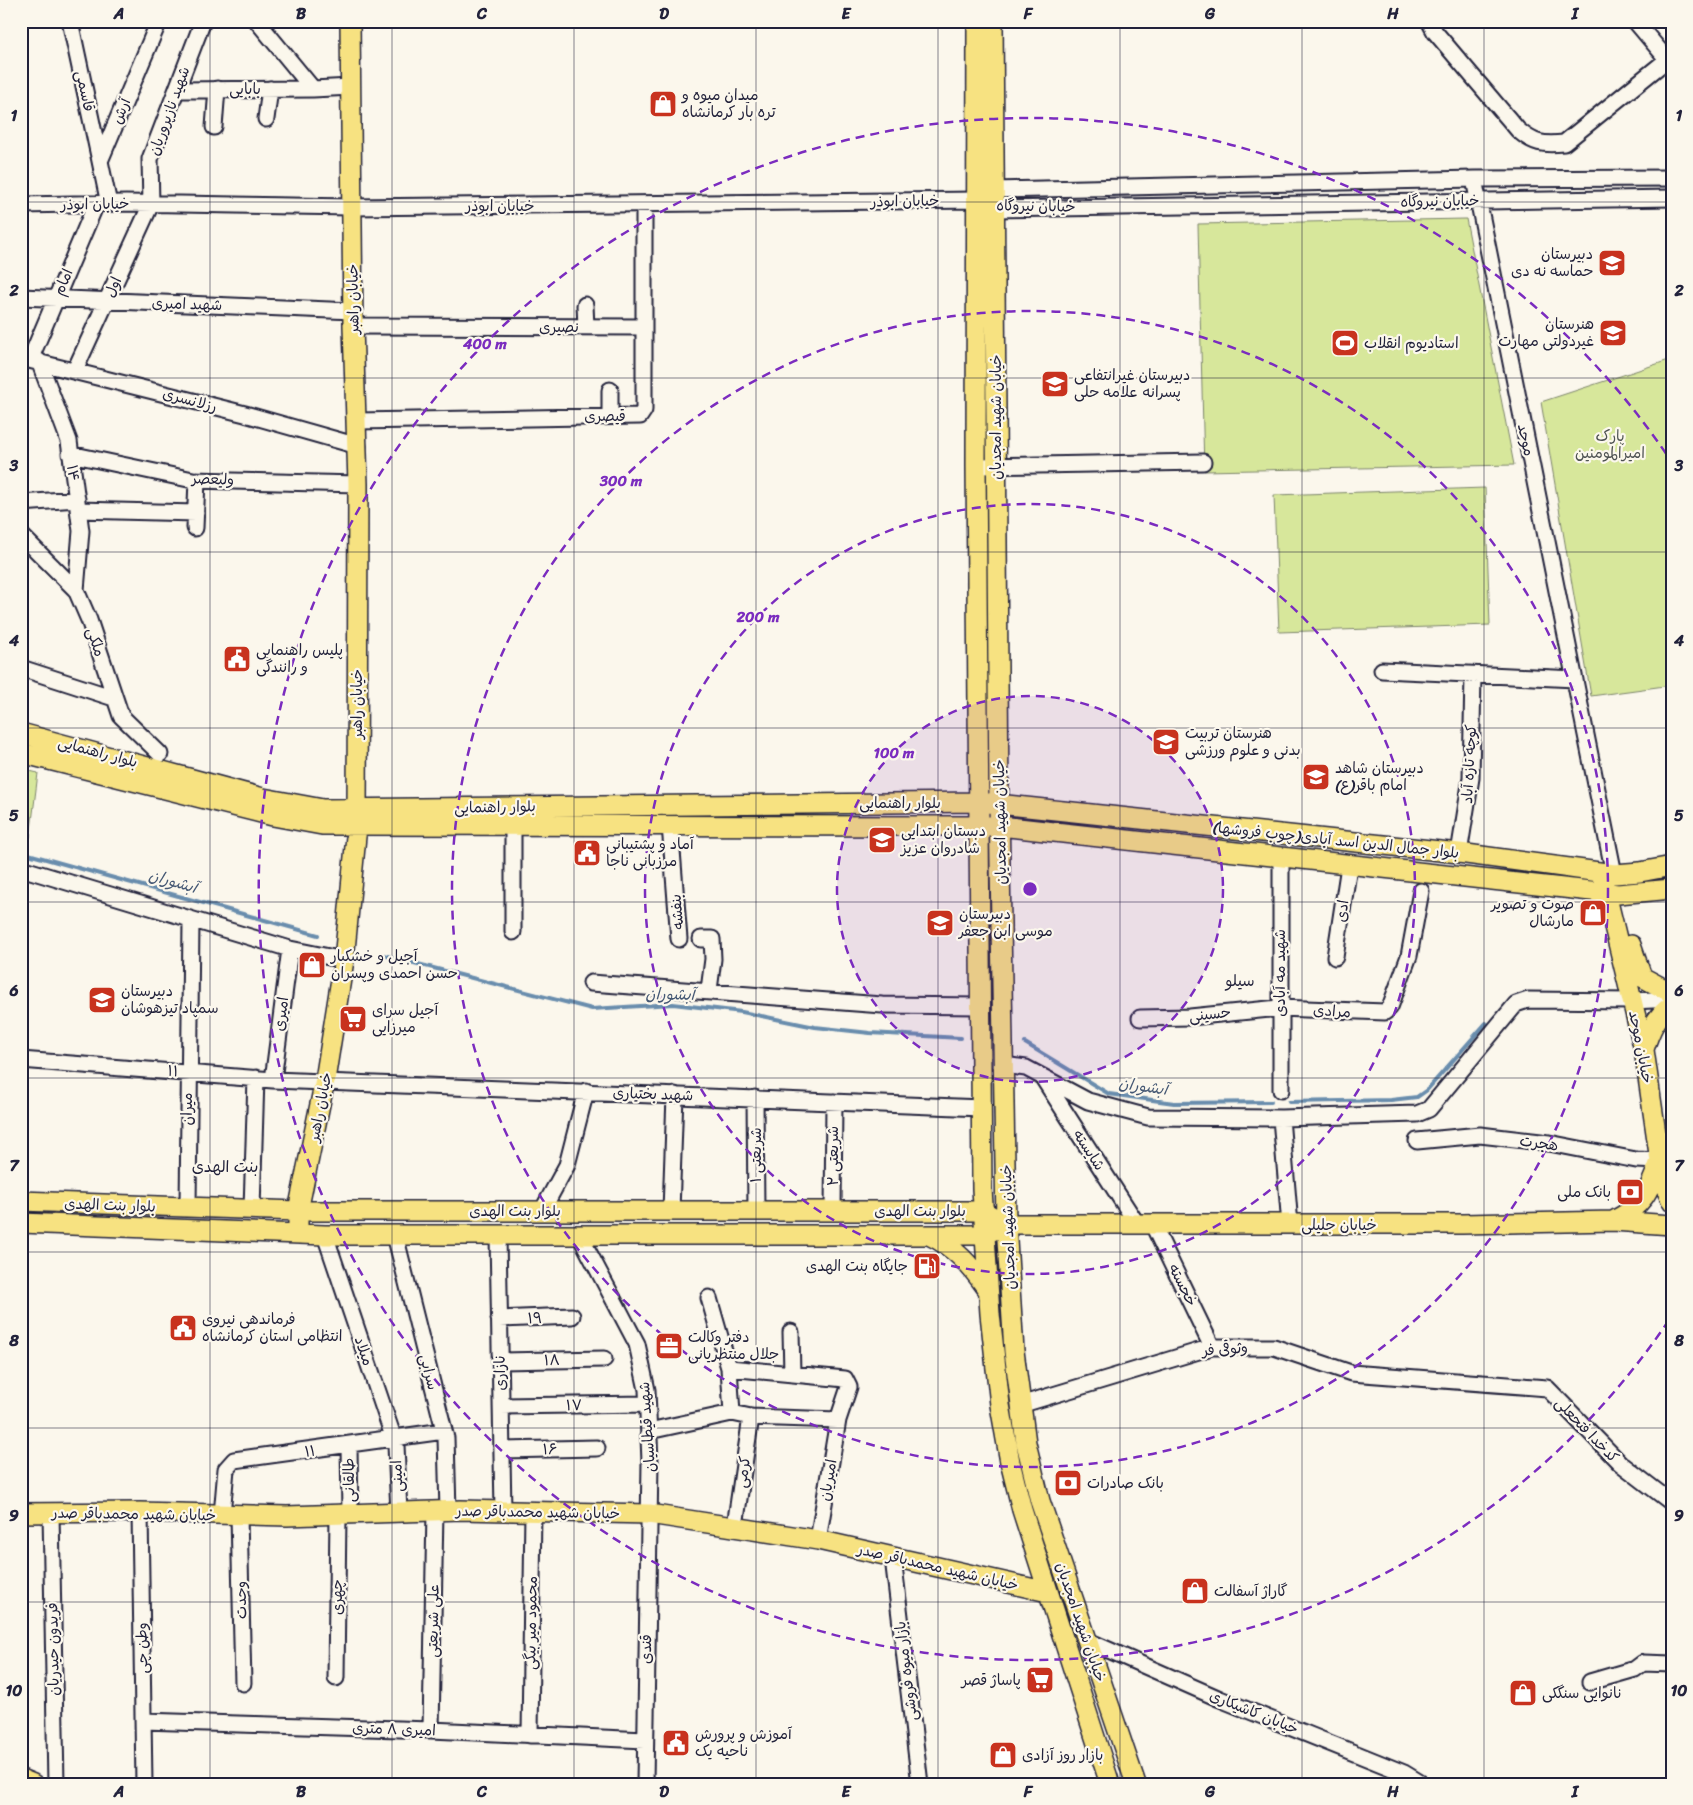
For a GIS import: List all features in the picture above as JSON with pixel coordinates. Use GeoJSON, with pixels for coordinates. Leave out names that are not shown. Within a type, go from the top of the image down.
{"type":"FeatureCollection","features":[{"type":"Feature","properties":{"kind":"main road","name":"خیابان راهبر"},"geometry":{"type":"LineString","coordinates":[[298,1234],[298,1211],[325,1080],[344,960],[356,817],[358,446],[353,319],[350,21]]}},
{"type":"Feature","properties":{"kind":"main road","name":"خیابان شهید امجدیان"},"geometry":{"type":"LineString","coordinates":[[977,21],[976,466],[983,1211],[988,1290],[1000,1405],[1010,1462],[1022,1510],[1110,1784]]}},
{"type":"Feature","properties":{"kind":"main road","name":"خیابان شهید امجدیان"},"geometry":{"type":"LineString","coordinates":[[993,21],[999,803],[1006,1224],[1014,1351],[1026,1443],[1040,1501],[1136,1784]]}},
{"type":"Feature","properties":{"kind":"main road","name":"بلوار راهنمایی"},"geometry":{"type":"LineString","coordinates":[[21,733],[264,798],[356,817],[513,825],[1000,826]]}},
{"type":"Feature","properties":{"kind":"main road","name":"بلوار راهنمایی"},"geometry":{"type":"LineString","coordinates":[[21,753],[273,816],[322,826],[356,817],[999,803]]}},
{"type":"Feature","properties":{"kind":"main road","name":"بلوار جمال الدین اسد آبادی(چوب فروشها)"},"geometry":{"type":"LineString","coordinates":[[999,803],[1460,853],[1608,873],[1640,872],[1672,866]]}},
{"type":"Feature","properties":{"kind":"main road","name":"بلوار جمال الدین اسد آبادی(چوب فروشها)"},"geometry":{"type":"LineString","coordinates":[[1000,826],[1611,894],[1672,889]]}},
{"type":"Feature","properties":{"kind":"main road"},"geometry":{"type":"LineString","coordinates":[[1608,873],[1611,894],[1638,970],[1648,982],[1672,993]]}},
{"type":"Feature","properties":{"kind":"main road","name":"خیابان موحد"},"geometry":{"type":"LineString","coordinates":[[1611,894],[1632,1001],[1644,1050],[1660,1161],[1665,1186],[1672,1202]]}},
{"type":"Feature","properties":{"kind":"main road"},"geometry":{"type":"LineString","coordinates":[[1644,1050],[1652,1027],[1660,1014],[1672,1005]]}},
{"type":"Feature","properties":{"kind":"main road"},"geometry":{"type":"LineString","coordinates":[[1613,1221],[1629,1213],[1646,1196],[1660,1161]]}},
{"type":"Feature","properties":{"kind":"main road","name":"بلوار بنت الهدی"},"geometry":{"type":"LineString","coordinates":[[21,1201],[298,1211],[983,1211],[1006,1224]]}},
{"type":"Feature","properties":{"kind":"main road"},"geometry":{"type":"LineString","coordinates":[[721,1211],[721,1234]]}},
{"type":"Feature","properties":{"kind":"main road","name":"خیابان جلیلی"},"geometry":{"type":"LineString","coordinates":[[1006,1224],[1290,1225],[1613,1221],[1672,1225]]}},
{"type":"Feature","properties":{"kind":"main road","name":"بلوار بنت الهدی"},"geometry":{"type":"LineString","coordinates":[[21,1223],[325,1235],[984,1235]]}},
{"type":"Feature","properties":{"kind":"main road"},"geometry":{"type":"LineString","coordinates":[[984,1235],[1006,1224]]}},
{"type":"Feature","properties":{"kind":"main road"},"geometry":{"type":"LineString","coordinates":[[925,1234],[946,1244],[957,1253],[988,1290]]}},
{"type":"Feature","properties":{"kind":"main road","name":"خیابان شهید محمدباقر صدر"},"geometry":{"type":"LineString","coordinates":[[21,1513],[140,1512],[231,1516],[503,1511],[649,1514],[818,1540],[1048,1592]]}},
{"type":"Feature","properties":{"kind":"main road"},"geometry":{"type":"LineString","coordinates":[[21,1779],[33,1784]]}},
{"type":"Feature","properties":{"kind":"street","name":"قاسمی"},"geometry":{"type":"LineString","coordinates":[[70,21],[100,160]]}},
{"type":"Feature","properties":{"kind":"street","name":"آرش"},"geometry":{"type":"LineString","coordinates":[[100,160],[159,21]]}},
{"type":"Feature","properties":{"kind":"street","name":"شهید نازپروریان"},"geometry":{"type":"LineString","coordinates":[[151,204],[150,160],[203,21]]}},
{"type":"Feature","properties":{"kind":"street"},"geometry":{"type":"LineString","coordinates":[[257,21],[313,89],[351,87]]}},
{"type":"Feature","properties":{"kind":"street"},"geometry":{"type":"LineString","coordinates":[[1429,21],[1435,32],[1518,130],[1531,141],[1548,145],[1564,142],[1670,62],[1635,21]]}},
{"type":"Feature","properties":{"kind":"street"},"geometry":{"type":"LineString","coordinates":[[266,119],[270,89]]}},
{"type":"Feature","properties":{"kind":"street","name":"بابایی"},"geometry":{"type":"LineString","coordinates":[[177,90],[313,89]]}},
{"type":"Feature","properties":{"kind":"street"},"geometry":{"type":"LineString","coordinates":[[214,127],[217,90]]}},
{"type":"Feature","properties":{"kind":"street"},"geometry":{"type":"LineString","coordinates":[[100,160],[102,204]]}},
{"type":"Feature","properties":{"kind":"street","name":"خیابان نیروگاه"},"geometry":{"type":"LineString","coordinates":[[978,200],[995,190],[1474,179],[1672,178]]}},
{"type":"Feature","properties":{"kind":"street","name":"موحد"},"geometry":{"type":"LineString","coordinates":[[1474,179],[1575,679],[1608,873]]}},
{"type":"Feature","properties":{"kind":"street","name":"خیابان نیروگاه"},"geometry":{"type":"LineString","coordinates":[[978,200],[995,209],[1672,198]]}},
{"type":"Feature","properties":{"kind":"street","name":"خیابان ابوذر"},"geometry":{"type":"LineString","coordinates":[[21,205],[151,204],[352,207],[978,200]]}},
{"type":"Feature","properties":{"kind":"street","name":"امام"},"geometry":{"type":"LineString","coordinates":[[30,360],[56,299],[102,204]]}},
{"type":"Feature","properties":{"kind":"street","name":"اول"},"geometry":{"type":"LineString","coordinates":[[75,370],[151,204]]}},
{"type":"Feature","properties":{"kind":"street","name":"قیصری"},"geometry":{"type":"LineString","coordinates":[[357,421],[640,416],[643,413],[644,205]]}},
{"type":"Feature","properties":{"kind":"street","name":"شهید امیری"},"geometry":{"type":"LineString","coordinates":[[21,297],[107,301],[353,319]]}},
{"type":"Feature","properties":{"kind":"street"},"geometry":{"type":"LineString","coordinates":[[585,305],[586,327]]}},
{"type":"Feature","properties":{"kind":"street","name":"نصیری"},"geometry":{"type":"LineString","coordinates":[[353,319],[586,327],[644,327]]}},
{"type":"Feature","properties":{"kind":"street","name":"رزلانسری"},"geometry":{"type":"LineString","coordinates":[[30,360],[75,370],[358,446]]}},
{"type":"Feature","properties":{"kind":"street","name":"۱۴"},"geometry":{"type":"LineString","coordinates":[[30,360],[69,440],[81,531],[76,590]]}},
{"type":"Feature","properties":{"kind":"street"},"geometry":{"type":"LineString","coordinates":[[610,390],[610,416]]}},
{"type":"Feature","properties":{"kind":"street","name":"ولیعصر"},"geometry":{"type":"LineString","coordinates":[[70,454],[196,480],[358,484]]}},
{"type":"Feature","properties":{"kind":"street"},"geometry":{"type":"LineString","coordinates":[[976,466],[1203,462]]}},
{"type":"Feature","properties":{"kind":"street"},"geometry":{"type":"LineString","coordinates":[[21,503],[78,505],[196,520],[196,480]]}},
{"type":"Feature","properties":{"kind":"street","name":"ملکی"},"geometry":{"type":"LineString","coordinates":[[21,535],[76,590],[89,620],[121,716],[160,754]]}},
{"type":"Feature","properties":{"kind":"street"},"geometry":{"type":"LineString","coordinates":[[21,668],[114,698]]}},
{"type":"Feature","properties":{"kind":"street"},"geometry":{"type":"LineString","coordinates":[[1382,670],[1575,679]]}},
{"type":"Feature","properties":{"kind":"street","name":"کوچه تازه آباد"},"geometry":{"type":"LineString","coordinates":[[1460,853],[1471,778],[1473,675]]}},
{"type":"Feature","properties":{"kind":"street"},"geometry":{"type":"LineString","coordinates":[[513,825],[513,932]]}},
{"type":"Feature","properties":{"kind":"street","name":"بنفشه"},"geometry":{"type":"LineString","coordinates":[[670,825],[679,939]]}},
{"type":"Feature","properties":{"kind":"street","name":"شهید مه آبادی"},"geometry":{"type":"LineString","coordinates":[[1281,856],[1279,1008],[1281,1090]]}},
{"type":"Feature","properties":{"kind":"street","name":"ادی"},"geometry":{"type":"LineString","coordinates":[[1335,957],[1349,866]]}},
{"type":"Feature","properties":{"kind":"street"},"geometry":{"type":"LineString","coordinates":[[24,869],[191,921],[290,949],[344,960]]}},
{"type":"Feature","properties":{"kind":"street","name":"مرادی"},"geometry":{"type":"LineString","coordinates":[[1279,1008],[1385,1012],[1390,1007],[1409,956],[1421,891]]}},
{"type":"Feature","properties":{"kind":"street","name":"میران"},"geometry":{"type":"LineString","coordinates":[[188,1208],[187,1072],[191,921]]}},
{"type":"Feature","properties":{"kind":"street","name":"بنفشه"},"geometry":{"type":"LineString","coordinates":[[701,939],[712,939],[713,960],[709,990]]}},
{"type":"Feature","properties":{"kind":"street","name":"امیری"},"geometry":{"type":"LineString","coordinates":[[273,1080],[290,949]]}},
{"type":"Feature","properties":{"kind":"street"},"geometry":{"type":"LineString","coordinates":[[591,983],[709,990],[882,1006],[981,1006]]}},
{"type":"Feature","properties":{"kind":"street"},"geometry":{"type":"LineString","coordinates":[[1004,1064],[1026,1068],[1088,1101],[1148,1117],[1281,1118],[1417,1114],[1428,1109],[1516,1004],[1528,1000],[1632,1001],[1672,999]]}},
{"type":"Feature","properties":{"kind":"street","name":"حسینی"},"geometry":{"type":"LineString","coordinates":[[1140,1018],[1190,1017],[1279,1008]]}},
{"type":"Feature","properties":{"kind":"street","name":"۱۱"},"geometry":{"type":"LineString","coordinates":[[21,1060],[273,1080],[325,1080]]}},
{"type":"Feature","properties":{"kind":"street","name":"شایسته"},"geometry":{"type":"LineString","coordinates":[[1042,1076],[1145,1224]]}},
{"type":"Feature","properties":{"kind":"street"},"geometry":{"type":"LineString","coordinates":[[252,1209],[256,1078]]}},
{"type":"Feature","properties":{"kind":"street","name":"شهید بختیاری"},"geometry":{"type":"LineString","coordinates":[[325,1080],[982,1108]]}},
{"type":"Feature","properties":{"kind":"street"},"geometry":{"type":"LineString","coordinates":[[542,1211],[567,1164],[586,1091]]}},
{"type":"Feature","properties":{"kind":"street"},"geometry":{"type":"LineString","coordinates":[[671,1211],[674,1095]]}},
{"type":"Feature","properties":{"kind":"street","name":"شریعتی ۱"},"geometry":{"type":"LineString","coordinates":[[755,1098],[756,1211]]}},
{"type":"Feature","properties":{"kind":"street","name":"شریعتی ۲"},"geometry":{"type":"LineString","coordinates":[[833,1211],[834,1102]]}},
{"type":"Feature","properties":{"kind":"street"},"geometry":{"type":"LineString","coordinates":[[1281,1118],[1290,1225]]}},
{"type":"Feature","properties":{"kind":"street","name":"هجرت"},"geometry":{"type":"LineString","coordinates":[[1417,1141],[1480,1135],[1549,1143],[1636,1160],[1660,1161]]}},
{"type":"Feature","properties":{"kind":"street","name":"خجسته"},"geometry":{"type":"LineString","coordinates":[[1145,1224],[1212,1346]]}},
{"type":"Feature","properties":{"kind":"street","name":"شهید قیطاسیان"},"geometry":{"type":"LineString","coordinates":[[579,1234],[637,1344],[647,1404],[649,1431],[649,1514]]}},
{"type":"Feature","properties":{"kind":"street","name":"میلاد"},"geometry":{"type":"LineString","coordinates":[[325,1235],[394,1439]]}},
{"type":"Feature","properties":{"kind":"street","name":"سرابی"},"geometry":{"type":"LineString","coordinates":[[395,1235],[444,1431],[442,1511]]}},
{"type":"Feature","properties":{"kind":"street","name":"نازاری"},"geometry":{"type":"LineString","coordinates":[[498,1236],[503,1511]]}},
{"type":"Feature","properties":{"kind":"street"},"geometry":{"type":"LineString","coordinates":[[709,1298],[729,1368],[732,1413]]}},
{"type":"Feature","properties":{"kind":"street","name":"۱۹"},"geometry":{"type":"LineString","coordinates":[[499,1319],[572,1316]]}},
{"type":"Feature","properties":{"kind":"street"},"geometry":{"type":"LineString","coordinates":[[729,1368],[792,1373],[791,1332]]}},
{"type":"Feature","properties":{"kind":"street","name":"وثوقی فر"},"geometry":{"type":"LineString","coordinates":[[1020,1405],[1212,1346],[1274,1347],[1351,1373],[1433,1379]]}},
{"type":"Feature","properties":{"kind":"street","name":"۱۸"},"geometry":{"type":"LineString","coordinates":[[500,1361],[604,1359]]}},
{"type":"Feature","properties":{"kind":"street","name":"امیریان"},"geometry":{"type":"LineString","coordinates":[[792,1373],[845,1379],[849,1387],[838,1420],[818,1540]]}},
{"type":"Feature","properties":{"kind":"street","name":"کدخدا فتحعلی"},"geometry":{"type":"LineString","coordinates":[[1433,1379],[1547,1388],[1620,1463],[1672,1504]]}},
{"type":"Feature","properties":{"kind":"street","name":"۱۷"},"geometry":{"type":"LineString","coordinates":[[501,1406],[647,1404]]}},
{"type":"Feature","properties":{"kind":"street"},"geometry":{"type":"LineString","coordinates":[[649,1431],[732,1413],[751,1417],[838,1420]]}},
{"type":"Feature","properties":{"kind":"street","name":"کرمی"},"geometry":{"type":"LineString","coordinates":[[735,1526],[751,1417]]}},
{"type":"Feature","properties":{"kind":"street","name":"۱۱"},"geometry":{"type":"LineString","coordinates":[[231,1516],[226,1469],[234,1460],[349,1446],[444,1431]]}},
{"type":"Feature","properties":{"kind":"street","name":"امینی"},"geometry":{"type":"LineString","coordinates":[[394,1439],[398,1513]]}},
{"type":"Feature","properties":{"kind":"street","name":"طالقانی"},"geometry":{"type":"LineString","coordinates":[[344,1515],[349,1446]]}},
{"type":"Feature","properties":{"kind":"street","name":"۱۶"},"geometry":{"type":"LineString","coordinates":[[502,1450],[598,1448]]}},
{"type":"Feature","properties":{"kind":"street","name":"علی شریعتی"},"geometry":{"type":"LineString","coordinates":[[431,1730],[442,1511]]}},
{"type":"Feature","properties":{"kind":"street","name":"وطن چی"},"geometry":{"type":"LineString","coordinates":[[140,1512],[144,1784]]}},
{"type":"Feature","properties":{"kind":"street","name":"محمود میر بیگی"},"geometry":{"type":"LineString","coordinates":[[530,1735],[532,1512]]}},
{"type":"Feature","properties":{"kind":"street","name":"فریدون حیدریان"},"geometry":{"type":"LineString","coordinates":[[51,1513],[56,1784]]}},
{"type":"Feature","properties":{"kind":"street","name":"قندی"},"geometry":{"type":"LineString","coordinates":[[645,1784],[649,1514]]}},
{"type":"Feature","properties":{"kind":"street","name":"چهری"},"geometry":{"type":"LineString","coordinates":[[336,1678],[344,1515]]}},
{"type":"Feature","properties":{"kind":"street","name":"وحدت"},"geometry":{"type":"LineString","coordinates":[[231,1516],[243,1683]]}},
{"type":"Feature","properties":{"kind":"street","name":"بازار میوه فروشی"},"geometry":{"type":"LineString","coordinates":[[893,1558],[920,1784]]}},
{"type":"Feature","properties":{"kind":"street","name":"خیابان کاشیکاری"},"geometry":{"type":"LineString","coordinates":[[1086,1640],[1220,1699],[1404,1773],[1422,1784]]}},
{"type":"Feature","properties":{"kind":"street"},"geometry":{"type":"LineString","coordinates":[[1590,1682],[1636,1669],[1641,1657],[1672,1664]]}},
{"type":"Feature","properties":{"kind":"street","name":"امیری ۸ متری"},"geometry":{"type":"LineString","coordinates":[[143,1721],[431,1730],[645,1740]]}},
{"type":"Feature","properties":{"kind":"green space","name":"استادیوم انقلاب"},"geometry":{"type":"Polygon","coordinates":[[[1466,219],[1514,465],[1204,471],[1198,224],[1466,219]]]}},
{"type":"Feature","properties":{"kind":"green space","name":"پارک امیرالمومنین"},"geometry":{"type":"Polygon","coordinates":[[[1672,359],[1672,685],[1591,696],[1541,402],[1672,359]]]}},
{"type":"Feature","properties":{"kind":"green space"},"geometry":{"type":"Polygon","coordinates":[[[1485,488],[1490,625],[1279,632],[1274,495],[1485,488]]]}},
{"type":"Feature","properties":{"kind":"green space"},"geometry":{"type":"Polygon","coordinates":[[[21,769],[38,773],[30,838],[21,836],[21,769]]]}},
{"type":"Feature","properties":{"kind":"waterway","name":"آبشوران"},"geometry":{"type":"LineString","coordinates":[[21,852],[318,935]]}},
{"type":"Feature","properties":{"kind":"waterway","name":"آبشوران"},"geometry":{"type":"LineString","coordinates":[[383,955],[592,1009],[673,1004],[742,1012],[815,1027],[870,1033],[961,1038]]}},
{"type":"Feature","properties":{"kind":"waterway","name":"آبشوران"},"geometry":{"type":"LineString","coordinates":[[1289,1102],[1391,1100],[1417,1097],[1427,1090],[1486,1023]]}},
{"type":"Feature","properties":{"kind":"waterway","name":"آبشوران"},"geometry":{"type":"LineString","coordinates":[[1025,1043],[1109,1094],[1174,1103],[1271,1102]]}},
{"type":"Feature","properties":{"kind":"place","name":"میدان میوه و تره بار کرمانشاه"},"geometry":{"type":"Point","coordinates":[663,104]}},
{"type":"Feature","properties":{"kind":"place","name":"دبیرستان حماسه نه دی"},"geometry":{"type":"Point","coordinates":[1612,263]}},
{"type":"Feature","properties":{"kind":"place","name":"هنرستان غیردولتی مهارت"},"geometry":{"type":"Point","coordinates":[1613,333]}},
{"type":"Feature","properties":{"kind":"place","name":"استادیوم انقلاب"},"geometry":{"type":"Point","coordinates":[1345,343]}},
{"type":"Feature","properties":{"kind":"place","name":"دبیرستان غیرانتفاعی پسرانه علامه حلی"},"geometry":{"type":"Point","coordinates":[1055,384]}},
{"type":"Feature","properties":{"kind":"place","name":"پلیس راهنمایی و رانندگی"},"geometry":{"type":"Point","coordinates":[237,659]}},
{"type":"Feature","properties":{"kind":"place","name":"هنرستان تربیت بدنی و علوم ورزشی"},"geometry":{"type":"Point","coordinates":[1166,742]}},
{"type":"Feature","properties":{"kind":"place","name":"دبیرستان شاهد امام باقر(ع)"},"geometry":{"type":"Point","coordinates":[1316,777]}},
{"type":"Feature","properties":{"kind":"place","name":"دبستان ابتدایی شادروان عزیز"},"geometry":{"type":"Point","coordinates":[882,840]}},
{"type":"Feature","properties":{"kind":"place","name":"آماد و پشتیبانی مرزبانی ناجا"},"geometry":{"type":"Point","coordinates":[587,853]}},
{"type":"Feature","properties":{"kind":"place","name":"صوت و تصویر مارشال"},"geometry":{"type":"Point","coordinates":[1593,913]}},
{"type":"Feature","properties":{"kind":"place","name":"دبیرستان موسی ابن جعفر"},"geometry":{"type":"Point","coordinates":[940,923]}},
{"type":"Feature","properties":{"kind":"place","name":"آجیل و خشکبار حسن احمدی وپسران"},"geometry":{"type":"Point","coordinates":[312,965]}},
{"type":"Feature","properties":{"kind":"place","name":"دبیرستان سمپاد تیزهوشان"},"geometry":{"type":"Point","coordinates":[102,1000]}},
{"type":"Feature","properties":{"kind":"place","name":"آجیل سرای میرزایی"},"geometry":{"type":"Point","coordinates":[353,1019]}},
{"type":"Feature","properties":{"kind":"place","name":"بانک ملی"},"geometry":{"type":"Point","coordinates":[1630,1192]}},
{"type":"Feature","properties":{"kind":"place","name":"جایگاه بنت الهدی"},"geometry":{"type":"Point","coordinates":[927,1266]}},
{"type":"Feature","properties":{"kind":"place","name":"فرماندهی نیروی انتظامی استان کرمانشاه"},"geometry":{"type":"Point","coordinates":[183,1328]}},
{"type":"Feature","properties":{"kind":"place","name":"دفتر وکالت جلال منتظریانی"},"geometry":{"type":"Point","coordinates":[669,1346]}},
{"type":"Feature","properties":{"kind":"place","name":"بانک صادرات"},"geometry":{"type":"Point","coordinates":[1068,1483]}},
{"type":"Feature","properties":{"kind":"place","name":"گاراژ آسفالت"},"geometry":{"type":"Point","coordinates":[1195,1591]}},
{"type":"Feature","properties":{"kind":"place","name":"پاساژ قصر"},"geometry":{"type":"Point","coordinates":[1040,1680]}},
{"type":"Feature","properties":{"kind":"place","name":"نانوایی سنگکی"},"geometry":{"type":"Point","coordinates":[1523,1693]}},
{"type":"Feature","properties":{"kind":"place","name":"آموزش و پرورش ناحیه یک"},"geometry":{"type":"Point","coordinates":[676,1743]}},
{"type":"Feature","properties":{"kind":"place","name":"بازار روز آزادی"},"geometry":{"type":"Point","coordinates":[1003,1755]}},
{"type":"Feature","properties":{"kind":"district","name":"سیلو"},"geometry":{"type":"Point","coordinates":[1240,980]}},
{"type":"Feature","properties":{"kind":"district","name":"بنت الهدی"},"geometry":{"type":"Point","coordinates":[225,1166]}}]}
